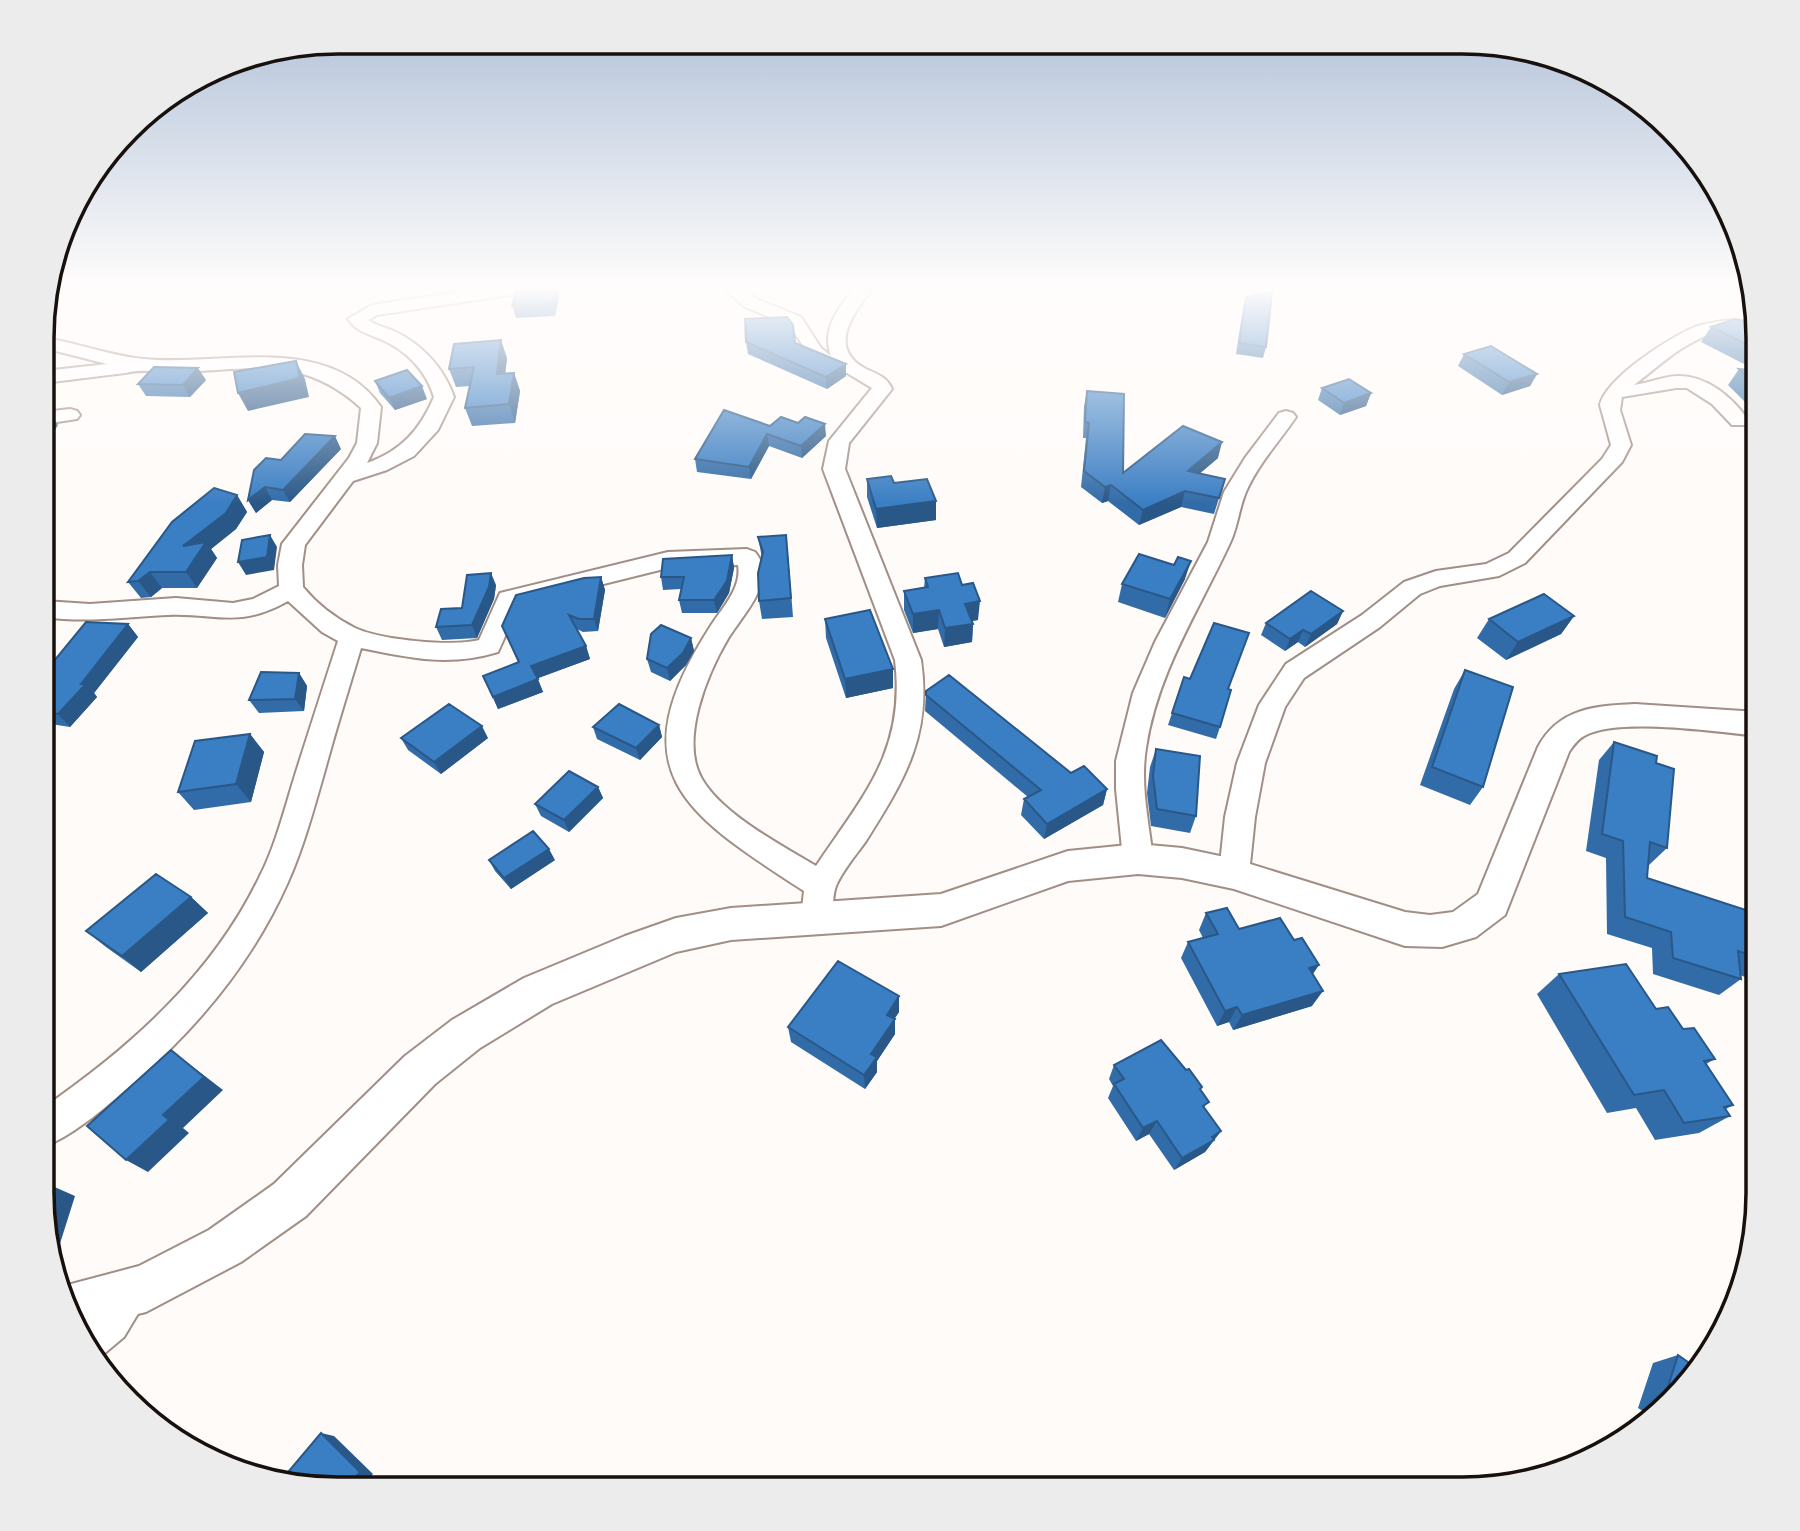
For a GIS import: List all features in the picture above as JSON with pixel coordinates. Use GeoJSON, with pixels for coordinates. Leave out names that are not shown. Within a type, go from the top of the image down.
{"type":"FeatureCollection","features":[{"type":"Feature","properties":{"kind":"street"},"geometry":{"type":"LineString","coordinates":[[122,360],[142,365]]}},
{"type":"Feature","properties":{"kind":"street"},"geometry":{"type":"LineString","coordinates":[[345,477],[378,467],[422,439],[435,422],[444,397],[433,373],[422,360]]}},
{"type":"Feature","properties":{"kind":"street"},"geometry":{"type":"LineString","coordinates":[[819,901],[887,782],[905,735],[913,692],[908,660],[834,469],[839,441],[881,389],[874,380],[848,365],[825,360]]}},
{"type":"Feature","properties":{"kind":"street"},"geometry":{"type":"LineString","coordinates":[[845,360],[848,365]]}},
{"type":"Feature","properties":{"kind":"street"},"geometry":{"type":"LineString","coordinates":[[1234,874],[1240,817],[1251,763],[1272,705],[1287,681],[1305,663],[1371,621],[1412,588],[1436,579],[1491,570],[1517,558],[1604,469],[1621,445],[1610,406],[1617,391],[1655,360]]}},
{"type":"Feature","properties":{"kind":"street"},"geometry":{"type":"LineString","coordinates":[[54,376],[142,365],[261,362],[323,372],[357,390],[371,407],[367,443],[294,544],[290,565],[291,589],[304,604],[331,626],[352,637],[428,652],[471,651],[489,646],[509,599],[668,560],[747,557],[751,574],[698,674],[689,700],[682,723],[683,765],[688,781],[702,800],[819,901]]}},
{"type":"Feature","properties":{"kind":"street"},"geometry":{"type":"LineString","coordinates":[[1617,391],[1637,392],[1677,382],[1687,383],[1717,398],[1739,421]]}},
{"type":"Feature","properties":{"kind":"street"},"geometry":{"type":"LineString","coordinates":[[54,417],[70,415]]}},
{"type":"Feature","properties":{"kind":"street"},"geometry":{"type":"LineString","coordinates":[[1138,859],[1130,777],[1132,750],[1145,696],[1162,653],[1221,538],[1236,491],[1259,453],[1286,417]]}},
{"type":"Feature","properties":{"kind":"street"},"geometry":{"type":"LineString","coordinates":[[54,610],[94,614],[166,607],[240,611],[272,601],[291,589]]}},
{"type":"Feature","properties":{"kind":"street"},"geometry":{"type":"LineString","coordinates":[[54,1121],[107,1084],[153,1045],[190,1007],[244,936],[273,882],[289,839],[352,637]]}},
{"type":"Feature","properties":{"kind":"street"},"geometry":{"type":"LineString","coordinates":[[78,1305],[131,1292],[195,1264],[273,1214],[421,1070],[466,1034],[514,1004],[597,965],[676,935],[819,901],[941,909],[1068,866],[1138,859],[1182,863],[1234,874],[1405,929],[1434,933],[1480,918],[1492,904],[1554,747],[1563,734],[1574,726],[1596,719],[1634,716],[1746,723]]}},
{"type":"Feature","properties":{"kind":"street"},"geometry":{"type":"LineString","coordinates":[[94,1338],[110,1323],[131,1292]]}},
{"type":"Feature","properties":{"kind":"building"},"geometry":{"type":"Polygon","coordinates":[[[451,360],[499,360],[497,374],[514,373],[509,404],[465,408],[474,367],[449,369],[451,360]]]}},
{"type":"Feature","properties":{"kind":"building"},"geometry":{"type":"Polygon","coordinates":[[[788,360],[837,360],[846,364],[826,377],[788,360]]]}},
{"type":"Feature","properties":{"kind":"building"},"geometry":{"type":"Polygon","coordinates":[[[1474,360],[1515,360],[1537,374],[1509,382],[1474,360]]]}},
{"type":"Feature","properties":{"kind":"building"},"geometry":{"type":"Polygon","coordinates":[[[296,361],[300,378],[238,393],[234,372],[296,361]]]}},
{"type":"Feature","properties":{"kind":"building"},"geometry":{"type":"Polygon","coordinates":[[[154,367],[198,368],[183,385],[138,384],[154,367]]]}},
{"type":"Feature","properties":{"kind":"building"},"geometry":{"type":"Polygon","coordinates":[[[407,370],[422,386],[389,398],[375,381],[407,370]]]}},
{"type":"Feature","properties":{"kind":"building"},"geometry":{"type":"Polygon","coordinates":[[[1349,379],[1371,393],[1344,403],[1322,388],[1349,379]]]}},
{"type":"Feature","properties":{"kind":"building"},"geometry":{"type":"Polygon","coordinates":[[[1087,391],[1124,394],[1123,473],[1183,426],[1222,442],[1188,471],[1225,479],[1219,498],[1185,491],[1143,510],[1111,485],[1105,487],[1084,471],[1089,423],[1085,422],[1087,391]]]}},
{"type":"Feature","properties":{"kind":"building"},"geometry":{"type":"Polygon","coordinates":[[[724,410],[770,426],[781,417],[798,423],[805,417],[825,424],[801,446],[767,434],[749,467],[695,459],[724,410]]]}},
{"type":"Feature","properties":{"kind":"building"},"geometry":{"type":"Polygon","coordinates":[[[305,434],[335,436],[283,490],[265,487],[248,500],[254,470],[266,458],[281,460],[305,434]]]}},
{"type":"Feature","properties":{"kind":"building"},"geometry":{"type":"Polygon","coordinates":[[[891,476],[894,483],[927,479],[936,501],[876,509],[867,479],[891,476]]]}},
{"type":"Feature","properties":{"kind":"building"},"geometry":{"type":"Polygon","coordinates":[[[214,488],[237,495],[226,513],[183,546],[206,542],[186,572],[150,572],[138,581],[128,582],[172,522],[214,488]]]}},
{"type":"Feature","properties":{"kind":"building"},"geometry":{"type":"Polygon","coordinates":[[[270,535],[267,557],[238,562],[242,540],[270,535]]]}},
{"type":"Feature","properties":{"kind":"building"},"geometry":{"type":"Polygon","coordinates":[[[786,535],[791,598],[759,601],[758,573],[763,552],[758,537],[786,535]]]}},
{"type":"Feature","properties":{"kind":"building"},"geometry":{"type":"Polygon","coordinates":[[[1139,554],[1174,565],[1178,557],[1191,561],[1170,599],[1122,584],[1139,554]]]}},
{"type":"Feature","properties":{"kind":"building"},"geometry":{"type":"Polygon","coordinates":[[[732,555],[727,581],[714,600],[679,600],[684,577],[661,577],[663,559],[732,555]]]}},
{"type":"Feature","properties":{"kind":"building"},"geometry":{"type":"Polygon","coordinates":[[[491,573],[489,587],[472,625],[436,627],[441,609],[462,608],[467,575],[491,573]]]}},
{"type":"Feature","properties":{"kind":"building"},"geometry":{"type":"Polygon","coordinates":[[[958,573],[962,585],[973,583],[980,601],[965,604],[973,624],[945,628],[939,610],[913,614],[904,591],[928,587],[925,578],[958,573]]]}},
{"type":"Feature","properties":{"kind":"building"},"geometry":{"type":"Polygon","coordinates":[[[601,577],[594,619],[579,619],[569,615],[586,646],[531,666],[538,679],[493,697],[483,676],[519,662],[502,626],[516,595],[584,578],[601,577]]]}},
{"type":"Feature","properties":{"kind":"building"},"geometry":{"type":"Polygon","coordinates":[[[1311,591],[1343,611],[1311,634],[1303,630],[1290,639],[1266,623],[1311,591]]]}},
{"type":"Feature","properties":{"kind":"building"},"geometry":{"type":"Polygon","coordinates":[[[1544,594],[1574,616],[1518,642],[1489,619],[1544,594]]]}},
{"type":"Feature","properties":{"kind":"building"},"geometry":{"type":"Polygon","coordinates":[[[870,610],[893,669],[845,679],[825,619],[870,610]]]}},
{"type":"Feature","properties":{"kind":"building"},"geometry":{"type":"Polygon","coordinates":[[[86,622],[128,624],[81,684],[86,684],[58,714],[54,713],[54,661],[86,622]]]}},
{"type":"Feature","properties":{"kind":"building"},"geometry":{"type":"Polygon","coordinates":[[[1214,623],[1249,633],[1228,689],[1231,690],[1220,727],[1172,713],[1184,677],[1190,679],[1214,623]]]}},
{"type":"Feature","properties":{"kind":"building"},"geometry":{"type":"Polygon","coordinates":[[[661,625],[691,638],[683,653],[667,668],[647,659],[651,634],[661,625]]]}},
{"type":"Feature","properties":{"kind":"building"},"geometry":{"type":"Polygon","coordinates":[[[1465,670],[1513,687],[1483,787],[1432,767],[1465,670]]]}},
{"type":"Feature","properties":{"kind":"building"},"geometry":{"type":"Polygon","coordinates":[[[261,672],[299,673],[295,699],[249,700],[261,672]]]}},
{"type":"Feature","properties":{"kind":"building"},"geometry":{"type":"Polygon","coordinates":[[[949,675],[1071,773],[1084,766],[1107,789],[1047,824],[1024,799],[1041,790],[926,695],[926,691],[949,675]]]}},
{"type":"Feature","properties":{"kind":"building"},"geometry":{"type":"Polygon","coordinates":[[[449,704],[482,726],[434,762],[401,738],[449,704]]]}},
{"type":"Feature","properties":{"kind":"building"},"geometry":{"type":"Polygon","coordinates":[[[619,704],[659,725],[636,748],[593,727],[619,704]]]}},
{"type":"Feature","properties":{"kind":"building"},"geometry":{"type":"Polygon","coordinates":[[[250,734],[236,784],[178,792],[195,741],[250,734]]]}},
{"type":"Feature","properties":{"kind":"building"},"geometry":{"type":"Polygon","coordinates":[[[1614,742],[1657,756],[1656,763],[1674,769],[1667,848],[1650,842],[1647,878],[1746,910],[1746,954],[1738,951],[1741,979],[1673,958],[1671,932],[1625,917],[1623,841],[1602,834],[1614,742]]]}},
{"type":"Feature","properties":{"kind":"building"},"geometry":{"type":"Polygon","coordinates":[[[1156,749],[1200,756],[1196,816],[1157,809],[1153,776],[1156,749]]]}},
{"type":"Feature","properties":{"kind":"building"},"geometry":{"type":"Polygon","coordinates":[[[569,771],[598,787],[564,820],[535,804],[569,771]]]}},
{"type":"Feature","properties":{"kind":"building"},"geometry":{"type":"Polygon","coordinates":[[[533,831],[549,849],[504,878],[489,860],[533,831]]]}},
{"type":"Feature","properties":{"kind":"building"},"geometry":{"type":"Polygon","coordinates":[[[156,874],[191,897],[122,956],[86,931],[156,874]]]}},
{"type":"Feature","properties":{"kind":"building"},"geometry":{"type":"Polygon","coordinates":[[[1227,908],[1239,929],[1280,918],[1294,940],[1302,938],[1319,965],[1309,968],[1323,991],[1242,1015],[1237,1007],[1225,1011],[1188,942],[1218,934],[1206,913],[1227,908]]]}},
{"type":"Feature","properties":{"kind":"building"},"geometry":{"type":"Polygon","coordinates":[[[838,961],[899,996],[887,1015],[895,1019],[871,1054],[877,1057],[864,1075],[788,1027],[838,961]]]}},
{"type":"Feature","properties":{"kind":"building"},"geometry":{"type":"Polygon","coordinates":[[[1626,964],[1656,1009],[1668,1007],[1683,1029],[1694,1028],[1715,1059],[1704,1061],[1733,1105],[1724,1107],[1730,1116],[1684,1123],[1664,1090],[1634,1095],[1559,974],[1626,964]]]}},
{"type":"Feature","properties":{"kind":"building"},"geometry":{"type":"Polygon","coordinates":[[[1161,1040],[1202,1087],[1200,1089],[1209,1102],[1203,1106],[1221,1131],[1212,1137],[1214,1140],[1182,1158],[1157,1121],[1143,1128],[1114,1084],[1124,1079],[1114,1065],[1161,1040]]]}},
{"type":"Feature","properties":{"kind":"building"},"geometry":{"type":"Polygon","coordinates":[[[171,1050],[204,1077],[163,1115],[169,1120],[126,1160],[87,1126],[171,1050]]]}},
{"type":"Feature","properties":{"kind":"building"},"geometry":{"type":"Polygon","coordinates":[[[1678,1355],[1689,1363],[1668,1387],[1678,1355]]]}},
{"type":"Feature","properties":{"kind":"building"},"geometry":{"type":"Polygon","coordinates":[[[321,1433],[360,1472],[356,1477],[339,1477],[288,1472],[321,1433]]]}}]}
